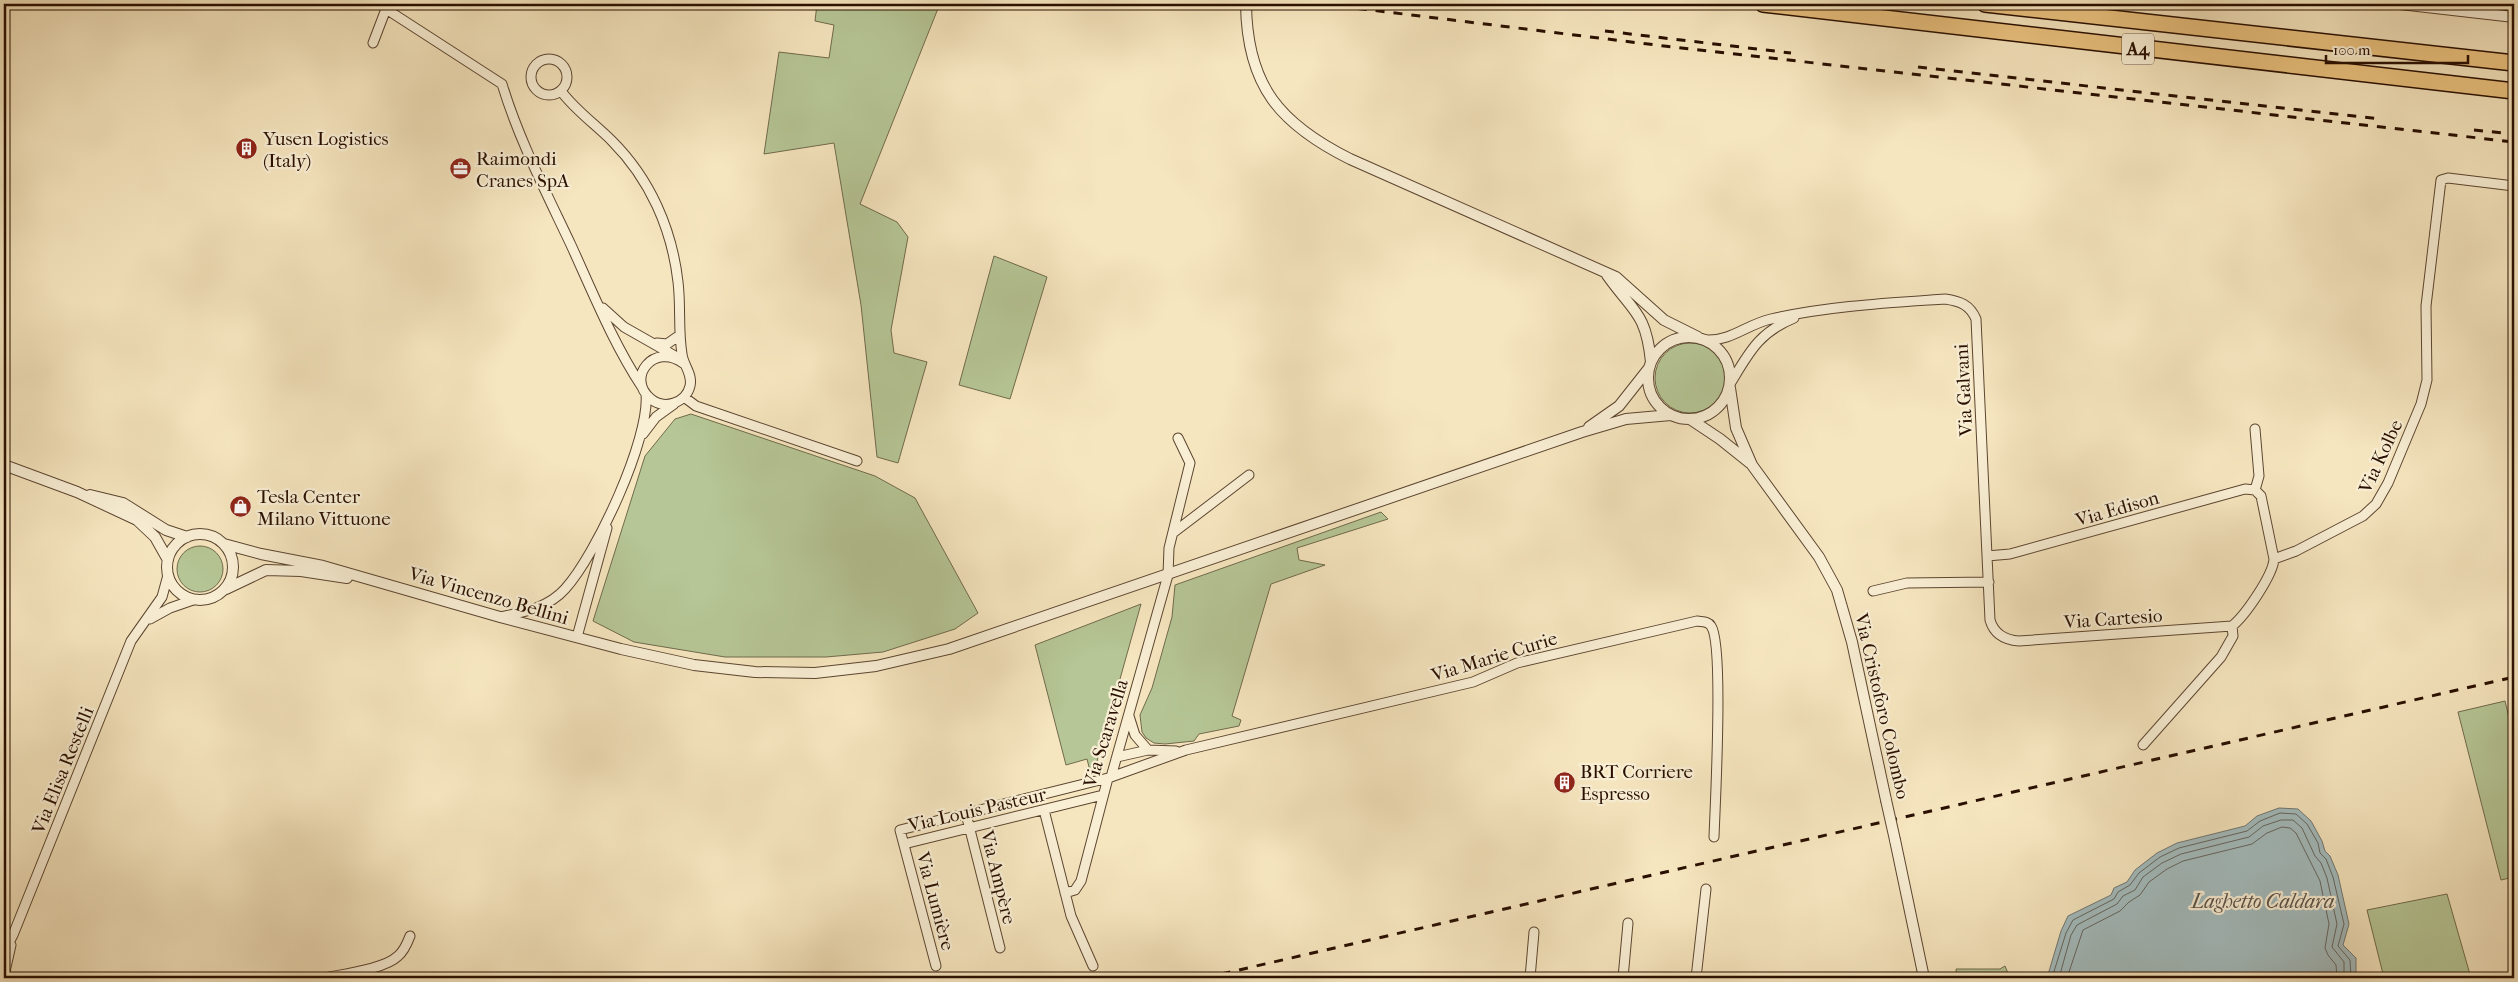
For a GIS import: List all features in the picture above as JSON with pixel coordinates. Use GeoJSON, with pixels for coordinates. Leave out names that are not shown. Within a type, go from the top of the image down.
{"type":"FeatureCollection","features":[{"type":"Feature","properties":{"kind":"highway","name":"A4"},"geometry":{"type":"LineString","coordinates":[[1763,4],[2514,91]]}},
{"type":"Feature","properties":{"kind":"highway","name":"A4"},"geometry":{"type":"LineString","coordinates":[[1985,4],[2514,63]]}},
{"type":"Feature","properties":{"kind":"street"},"geometry":{"type":"LineString","coordinates":[[1246,4],[1249,43],[1261,81],[1284,115],[1300,130],[1322,145],[1350,159],[1616,277],[1664,320],[1718,348],[1726,358],[1730,371],[1730,386],[1724,401],[1715,410],[1703,417],[1690,419],[1671,415],[1626,419],[1582,432]]}},
{"type":"Feature","properties":{"kind":"street"},"geometry":{"type":"LineString","coordinates":[[2400,4],[2514,17]]}},
{"type":"Feature","properties":{"kind":"street"},"geometry":{"type":"LineString","coordinates":[[373,43],[386,9],[502,84],[520,133],[621,352],[644,391],[659,404],[675,403]]}},
{"type":"Feature","properties":{"kind":"street"},"geometry":{"type":"LineString","coordinates":[[550,58],[556,59],[565,68],[568,80],[561,91],[550,95],[539,92],[535,88],[531,77],[534,66],[538,62],[550,58]]}},
{"type":"Feature","properties":{"kind":"street"},"geometry":{"type":"LineString","coordinates":[[561,91],[575,108],[616,145],[644,180],[657,204],[673,248],[677,268],[680,360],[690,377],[690,385],[684,397],[651,424],[638,444]]}},
{"type":"Feature","properties":{"kind":"street","name":"Via Kolbe"},"geometry":{"type":"LineString","coordinates":[[2274,559],[2296,551],[2357,520],[2376,504],[2388,483],[2421,404],[2426,380],[2426,306],[2441,180],[2448,178],[2514,186]]}},
{"type":"Feature","properties":{"kind":"street"},"geometry":{"type":"LineString","coordinates":[[1605,272],[1635,309],[1643,323],[1650,364],[1648,381],[1652,395],[1660,407],[1671,415]]}},
{"type":"Feature","properties":{"kind":"street"},"geometry":{"type":"LineString","coordinates":[[596,298],[616,321],[654,343],[664,353],[680,360]]}},
{"type":"Feature","properties":{"kind":"street","name":"Via Galvani"},"geometry":{"type":"LineString","coordinates":[[1702,339],[1728,338],[1768,319],[1875,303],[1945,299],[1957,301],[1969,308],[1976,319],[1990,620],[1992,626],[1999,634]]}},
{"type":"Feature","properties":{"kind":"street","name":"Via Galvani"},"geometry":{"type":"LineString","coordinates":[[1730,386],[1750,350],[1764,335],[1784,322],[1808,312]]}},
{"type":"Feature","properties":{"kind":"street"},"geometry":{"type":"LineString","coordinates":[[654,343],[667,344],[678,334]]}},
{"type":"Feature","properties":{"kind":"street"},"geometry":{"type":"LineString","coordinates":[[577,637],[611,513],[638,444],[646,412],[641,379],[647,364],[664,353],[678,334]]}},
{"type":"Feature","properties":{"kind":"street"},"geometry":{"type":"LineString","coordinates":[[1582,432],[1619,406],[1658,350],[1670,341],[1684,337],[1702,339]]}},
{"type":"Feature","properties":{"kind":"street","name":"Via Cristoforo Colombo"},"geometry":{"type":"LineString","coordinates":[[1730,386],[1736,428],[1752,465],[1819,557],[1837,590],[1852,642],[1924,978]]}},
{"type":"Feature","properties":{"kind":"street"},"geometry":{"type":"LineString","coordinates":[[684,397],[696,406],[857,461]]}},
{"type":"Feature","properties":{"kind":"street","name":"Via Cristoforo Colombo"},"geometry":{"type":"LineString","coordinates":[[1690,419],[1720,439],[1752,465]]}},
{"type":"Feature","properties":{"kind":"street"},"geometry":{"type":"LineString","coordinates":[[2144,745],[2221,658],[2233,636],[2232,626],[2240,620],[2270,573],[2274,559],[2261,496],[2255,490],[2259,476],[2255,428]]}},
{"type":"Feature","properties":{"kind":"street","name":"Via Vincenzo Bellini"},"geometry":{"type":"LineString","coordinates":[[77,492],[123,503],[166,530],[187,537],[199,534],[209,535],[224,544],[261,554],[324,566],[500,617],[661,659],[720,669],[785,674],[838,671],[902,661],[949,649],[1582,432]]}},
{"type":"Feature","properties":{"kind":"street","name":"Via Scaravella"},"geometry":{"type":"LineString","coordinates":[[1066,892],[1075,890],[1082,881],[1103,796],[1117,757],[1168,575],[1169,548],[1190,463],[1178,438]]}},
{"type":"Feature","properties":{"kind":"street","name":"Via Vincenzo Bellini"},"geometry":{"type":"LineString","coordinates":[[4,465],[77,492],[141,524],[162,545],[168,560],[168,576]]}},
{"type":"Feature","properties":{"kind":"street"},"geometry":{"type":"LineString","coordinates":[[1173,533],[1250,475]]}},
{"type":"Feature","properties":{"kind":"street","name":"Via Edison"},"geometry":{"type":"LineString","coordinates":[[1987,556],[2010,554],[2245,489],[2255,490]]}},
{"type":"Feature","properties":{"kind":"street"},"geometry":{"type":"LineString","coordinates":[[500,617],[534,611],[565,589],[587,558],[611,513]]}},
{"type":"Feature","properties":{"kind":"street"},"geometry":{"type":"LineString","coordinates":[[168,560],[175,545],[187,537]]}},
{"type":"Feature","properties":{"kind":"street"},"geometry":{"type":"LineString","coordinates":[[224,544],[231,554],[234,570],[225,589]]}},
{"type":"Feature","properties":{"kind":"street","name":"Via Vincenzo Bellini"},"geometry":{"type":"LineString","coordinates":[[193,600],[213,598],[225,589],[266,570],[301,571],[392,586]]}},
{"type":"Feature","properties":{"kind":"street"},"geometry":{"type":"LineString","coordinates":[[168,576],[176,591],[193,600]]}},
{"type":"Feature","properties":{"kind":"street","name":"Via Elisa Restelli"},"geometry":{"type":"LineString","coordinates":[[4,952],[13,935],[131,641],[162,597],[168,576]]}},
{"type":"Feature","properties":{"kind":"street"},"geometry":{"type":"LineString","coordinates":[[1873,591],[1907,583],[1989,582]]}},
{"type":"Feature","properties":{"kind":"street","name":"Via Elisa Restelli"},"geometry":{"type":"LineString","coordinates":[[146,622],[170,608],[193,600]]}},
{"type":"Feature","properties":{"kind":"street","name":"Via Marie Curie"},"geometry":{"type":"LineString","coordinates":[[1110,778],[1186,750],[1450,688],[1473,682],[1517,663],[1697,621],[1705,622],[1711,626],[1714,634],[1718,670],[1714,837]]}},
{"type":"Feature","properties":{"kind":"street","name":"Via Cartesio"},"geometry":{"type":"LineString","coordinates":[[1999,634],[2010,641],[2018,642],[2232,626]]}},
{"type":"Feature","properties":{"kind":"street"},"geometry":{"type":"LineString","coordinates":[[1129,716],[1135,735],[1148,750]]}},
{"type":"Feature","properties":{"kind":"street"},"geometry":{"type":"LineString","coordinates":[[1117,757],[1148,750],[1169,752],[1186,750]]}},
{"type":"Feature","properties":{"kind":"street","name":"Via Louis Pasteur"},"geometry":{"type":"LineString","coordinates":[[1103,796],[904,844],[900,830],[1110,778]]}},
{"type":"Feature","properties":{"kind":"street"},"geometry":{"type":"LineString","coordinates":[[1045,794],[1046,809],[1071,916],[1093,966]]}},
{"type":"Feature","properties":{"kind":"street","name":"Via Ampère"},"geometry":{"type":"LineString","coordinates":[[966,814],[1000,948]]}},
{"type":"Feature","properties":{"kind":"street","name":"Via Lumière"},"geometry":{"type":"LineString","coordinates":[[904,844],[936,966]]}},
{"type":"Feature","properties":{"kind":"street"},"geometry":{"type":"LineString","coordinates":[[1696,978],[1706,889]]}},
{"type":"Feature","properties":{"kind":"street"},"geometry":{"type":"LineString","coordinates":[[1623,978],[1628,923]]}},
{"type":"Feature","properties":{"kind":"street"},"geometry":{"type":"LineString","coordinates":[[1530,978],[1534,932]]}},
{"type":"Feature","properties":{"kind":"street","name":"Via Elisa Restelli"},"geometry":{"type":"LineString","coordinates":[[4,976],[13,935]]}},
{"type":"Feature","properties":{"kind":"street"},"geometry":{"type":"LineString","coordinates":[[324,978],[383,964],[397,958],[406,947],[410,936]]}},
{"type":"Feature","properties":{"kind":"green space"},"geometry":{"type":"Polygon","coordinates":[[[817,4],[847,4],[875,9],[895,4],[939,6],[860,204],[897,222],[908,237],[891,330],[894,353],[927,362],[898,463],[877,457],[861,305],[834,143],[764,154],[779,52],[829,58],[834,25],[815,21],[817,4]]]}},
{"type":"Feature","properties":{"kind":"green space"},"geometry":{"type":"Polygon","coordinates":[[[994,256],[1047,277],[1010,399],[959,385],[994,256]]]}},
{"type":"Feature","properties":{"kind":"green space"},"geometry":{"type":"Polygon","coordinates":[[[1683,343],[1697,343],[1710,349],[1719,358],[1725,371],[1723,391],[1715,403],[1697,413],[1683,413],[1670,407],[1661,398],[1655,385],[1655,371],[1661,358],[1670,349],[1683,343]]]}},
{"type":"Feature","properties":{"kind":"green space"},"geometry":{"type":"Polygon","coordinates":[[[691,414],[875,476],[915,498],[978,613],[955,629],[883,652],[826,657],[725,657],[634,642],[593,621],[645,456],[675,419],[691,414]]]}},
{"type":"Feature","properties":{"kind":"green space"},"geometry":{"type":"Polygon","coordinates":[[[1381,512],[1388,519],[1297,548],[1299,560],[1325,565],[1271,584],[1232,716],[1241,720],[1239,726],[1199,734],[1194,741],[1165,744],[1154,743],[1146,738],[1142,732],[1140,715],[1152,688],[1172,617],[1175,585],[1381,512]]]}},
{"type":"Feature","properties":{"kind":"green space"},"geometry":{"type":"Polygon","coordinates":[[[200,546],[213,550],[219,556],[223,569],[219,582],[213,588],[200,592],[187,588],[181,582],[177,569],[181,556],[187,550],[200,546]]]}},
{"type":"Feature","properties":{"kind":"green space"},"geometry":{"type":"Polygon","coordinates":[[[1141,604],[1092,779],[1087,759],[1066,765],[1035,645],[1141,604]]]}},
{"type":"Feature","properties":{"kind":"green space"},"geometry":{"type":"Polygon","coordinates":[[[2505,701],[2514,739],[2514,877],[2501,880],[2458,712],[2505,701]]]}},
{"type":"Feature","properties":{"kind":"green space"},"geometry":{"type":"Polygon","coordinates":[[[2447,894],[2471,978],[2384,978],[2367,910],[2447,894]]]}},
{"type":"Feature","properties":{"kind":"green space"},"geometry":{"type":"Polygon","coordinates":[[[2005,966],[2010,978],[1957,978],[1956,969],[2000,969],[2005,966]]]}},
{"type":"Feature","properties":{"kind":"water","name":"Laghetto Caldara"},"geometry":{"type":"Polygon","coordinates":[[[2279,808],[2298,809],[2311,821],[2322,841],[2325,851],[2330,856],[2338,875],[2349,924],[2343,945],[2356,958],[2356,978],[2047,978],[2061,931],[2068,916],[2111,895],[2114,888],[2127,882],[2135,870],[2157,853],[2177,843],[2245,826],[2257,816],[2279,808]]]}},
{"type":"Feature","properties":{"kind":"railway"},"geometry":{"type":"LineString","coordinates":[[1322,4],[1664,46],[2514,142]]}},
{"type":"Feature","properties":{"kind":"railway"},"geometry":{"type":"LineString","coordinates":[[1605,31],[1791,53]]}},
{"type":"Feature","properties":{"kind":"railway"},"geometry":{"type":"LineString","coordinates":[[1918,67],[2380,119]]}},
{"type":"Feature","properties":{"kind":"railway"},"geometry":{"type":"LineString","coordinates":[[2474,130],[2514,134]]}},
{"type":"Feature","properties":{"kind":"railway"},"geometry":{"type":"LineString","coordinates":[[1204,978],[2514,677]]}},
{"type":"Feature","properties":{"kind":"place","name":"Yusen Logistics (Italy)"},"geometry":{"type":"Point","coordinates":[247,149]}},
{"type":"Feature","properties":{"kind":"place","name":"Raimondi Cranes SpA"},"geometry":{"type":"Point","coordinates":[460,169]}},
{"type":"Feature","properties":{"kind":"place","name":"Tesla Center Milano Vittuone"},"geometry":{"type":"Point","coordinates":[241,507]}},
{"type":"Feature","properties":{"kind":"place","name":"BRT Corriere Espresso"},"geometry":{"type":"Point","coordinates":[1564,782]}}]}
